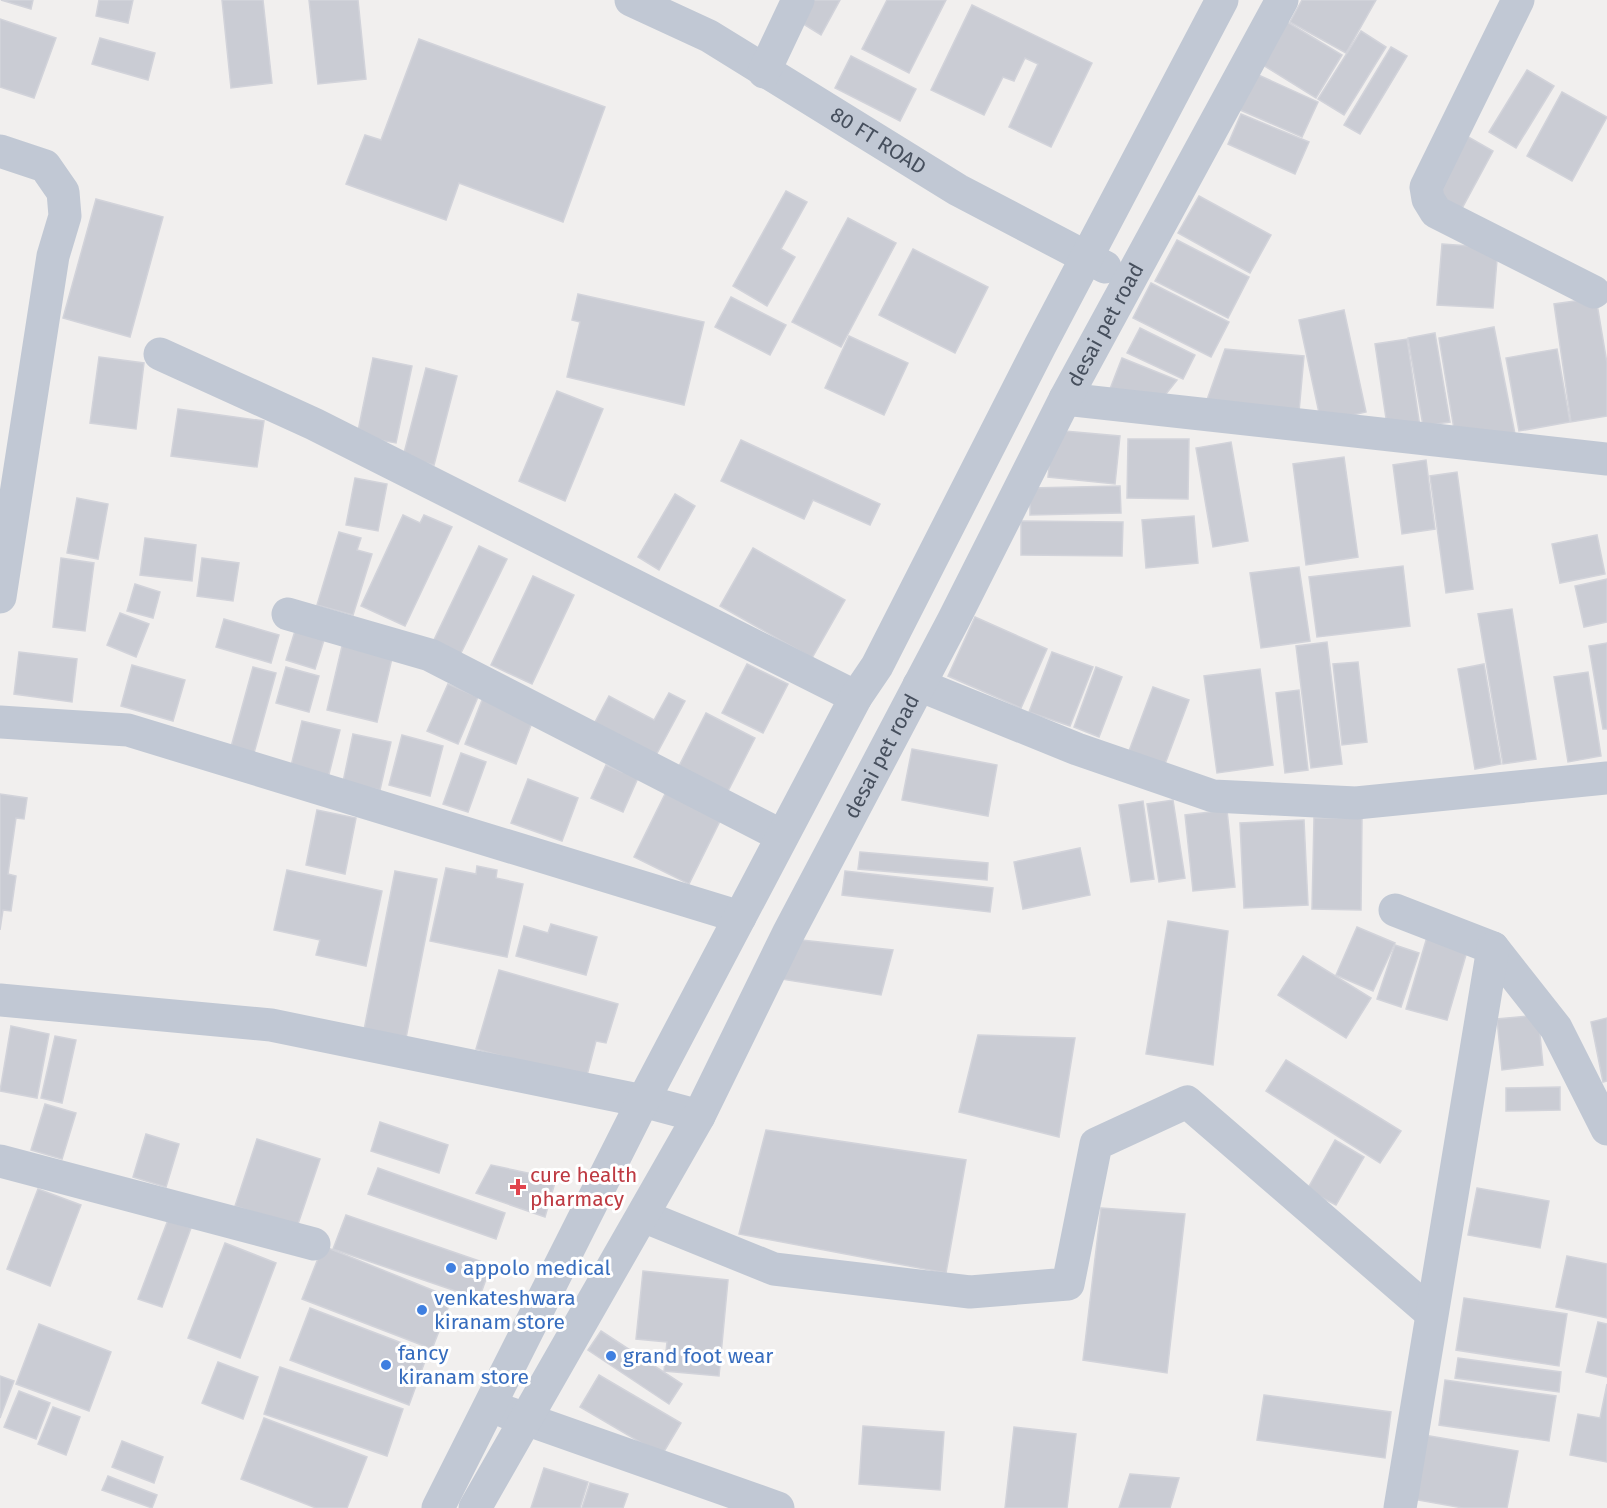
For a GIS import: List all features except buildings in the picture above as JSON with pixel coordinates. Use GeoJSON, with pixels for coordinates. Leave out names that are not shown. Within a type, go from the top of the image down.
{"type":"FeatureCollection","features":[{"type":"Feature","properties":{"kind":"street","name":"80 FT ROAD"},"geometry":{"type":"LineString","coordinates":[[631,0],[709,36],[958,190],[1086,258],[1129,277]]}},
{"type":"Feature","properties":{"kind":"street"},"geometry":{"type":"LineString","coordinates":[[764,72],[798,0]]}},
{"type":"Feature","properties":{"kind":"street"},"geometry":{"type":"LineString","coordinates":[[438,1508],[643,1101],[856,697],[877,666],[1086,258],[1222,0]]}},
{"type":"Feature","properties":{"kind":"street","name":"desai pet road"},"geometry":{"type":"LineString","coordinates":[[476,1508],[699,1116],[793,924],[1065,399],[1129,277],[1282,0]]}},
{"type":"Feature","properties":{"kind":"street"},"geometry":{"type":"LineString","coordinates":[[1518,0],[1426,187],[1428,199],[1436,212],[1594,292]]}},
{"type":"Feature","properties":{"kind":"street"},"geometry":{"type":"LineString","coordinates":[[0,151],[45,166],[63,192],[65,216],[53,256],[0,597]]}},
{"type":"Feature","properties":{"kind":"street"},"geometry":{"type":"LineString","coordinates":[[160,354],[314,424],[856,697]]}},
{"type":"Feature","properties":{"kind":"street"},"geometry":{"type":"LineString","coordinates":[[1065,399],[1607,459]]}},
{"type":"Feature","properties":{"kind":"street"},"geometry":{"type":"LineString","coordinates":[[288,614],[429,654],[782,836]]}},
{"type":"Feature","properties":{"kind":"street"},"geometry":{"type":"LineString","coordinates":[[918,685],[1077,749],[1213,796],[1356,803],[1607,778]]}},
{"type":"Feature","properties":{"kind":"street"},"geometry":{"type":"LineString","coordinates":[[0,722],[128,730],[740,917]]}},
{"type":"Feature","properties":{"kind":"street"},"geometry":{"type":"LineString","coordinates":[[1395,910],[1493,948],[1556,1028],[1607,1129]]}},
{"type":"Feature","properties":{"kind":"street"},"geometry":{"type":"LineString","coordinates":[[1400,1508],[1493,948]]}},
{"type":"Feature","properties":{"kind":"street"},"geometry":{"type":"LineString","coordinates":[[0,1000],[271,1025],[643,1101],[699,1116]]}},
{"type":"Feature","properties":{"kind":"street"},"geometry":{"type":"LineString","coordinates":[[643,1216],[774,1269],[970,1292],[1068,1284],[1096,1144],[1187,1102],[1431,1313]]}},
{"type":"Feature","properties":{"kind":"street"},"geometry":{"type":"LineString","coordinates":[[0,1161],[314,1244]]}},
{"type":"Feature","properties":{"kind":"street"},"geometry":{"type":"LineString","coordinates":[[487,1407],[526,1418],[778,1508]]}},
{"type":"Feature","properties":{"kind":"place","name":"cure health pharmacy"},"geometry":{"type":"Point","coordinates":[518,1187]}},
{"type":"Feature","properties":{"kind":"place","name":"appolo medical"},"geometry":{"type":"Point","coordinates":[451,1268]}},
{"type":"Feature","properties":{"kind":"place","name":"venkateshwara kiranam store"},"geometry":{"type":"Point","coordinates":[422,1310]}},
{"type":"Feature","properties":{"kind":"place","name":"grand foot wear"},"geometry":{"type":"Point","coordinates":[611,1356]}},
{"type":"Feature","properties":{"kind":"place","name":"fancy kiranam store"},"geometry":{"type":"Point","coordinates":[386,1365]}}]}
